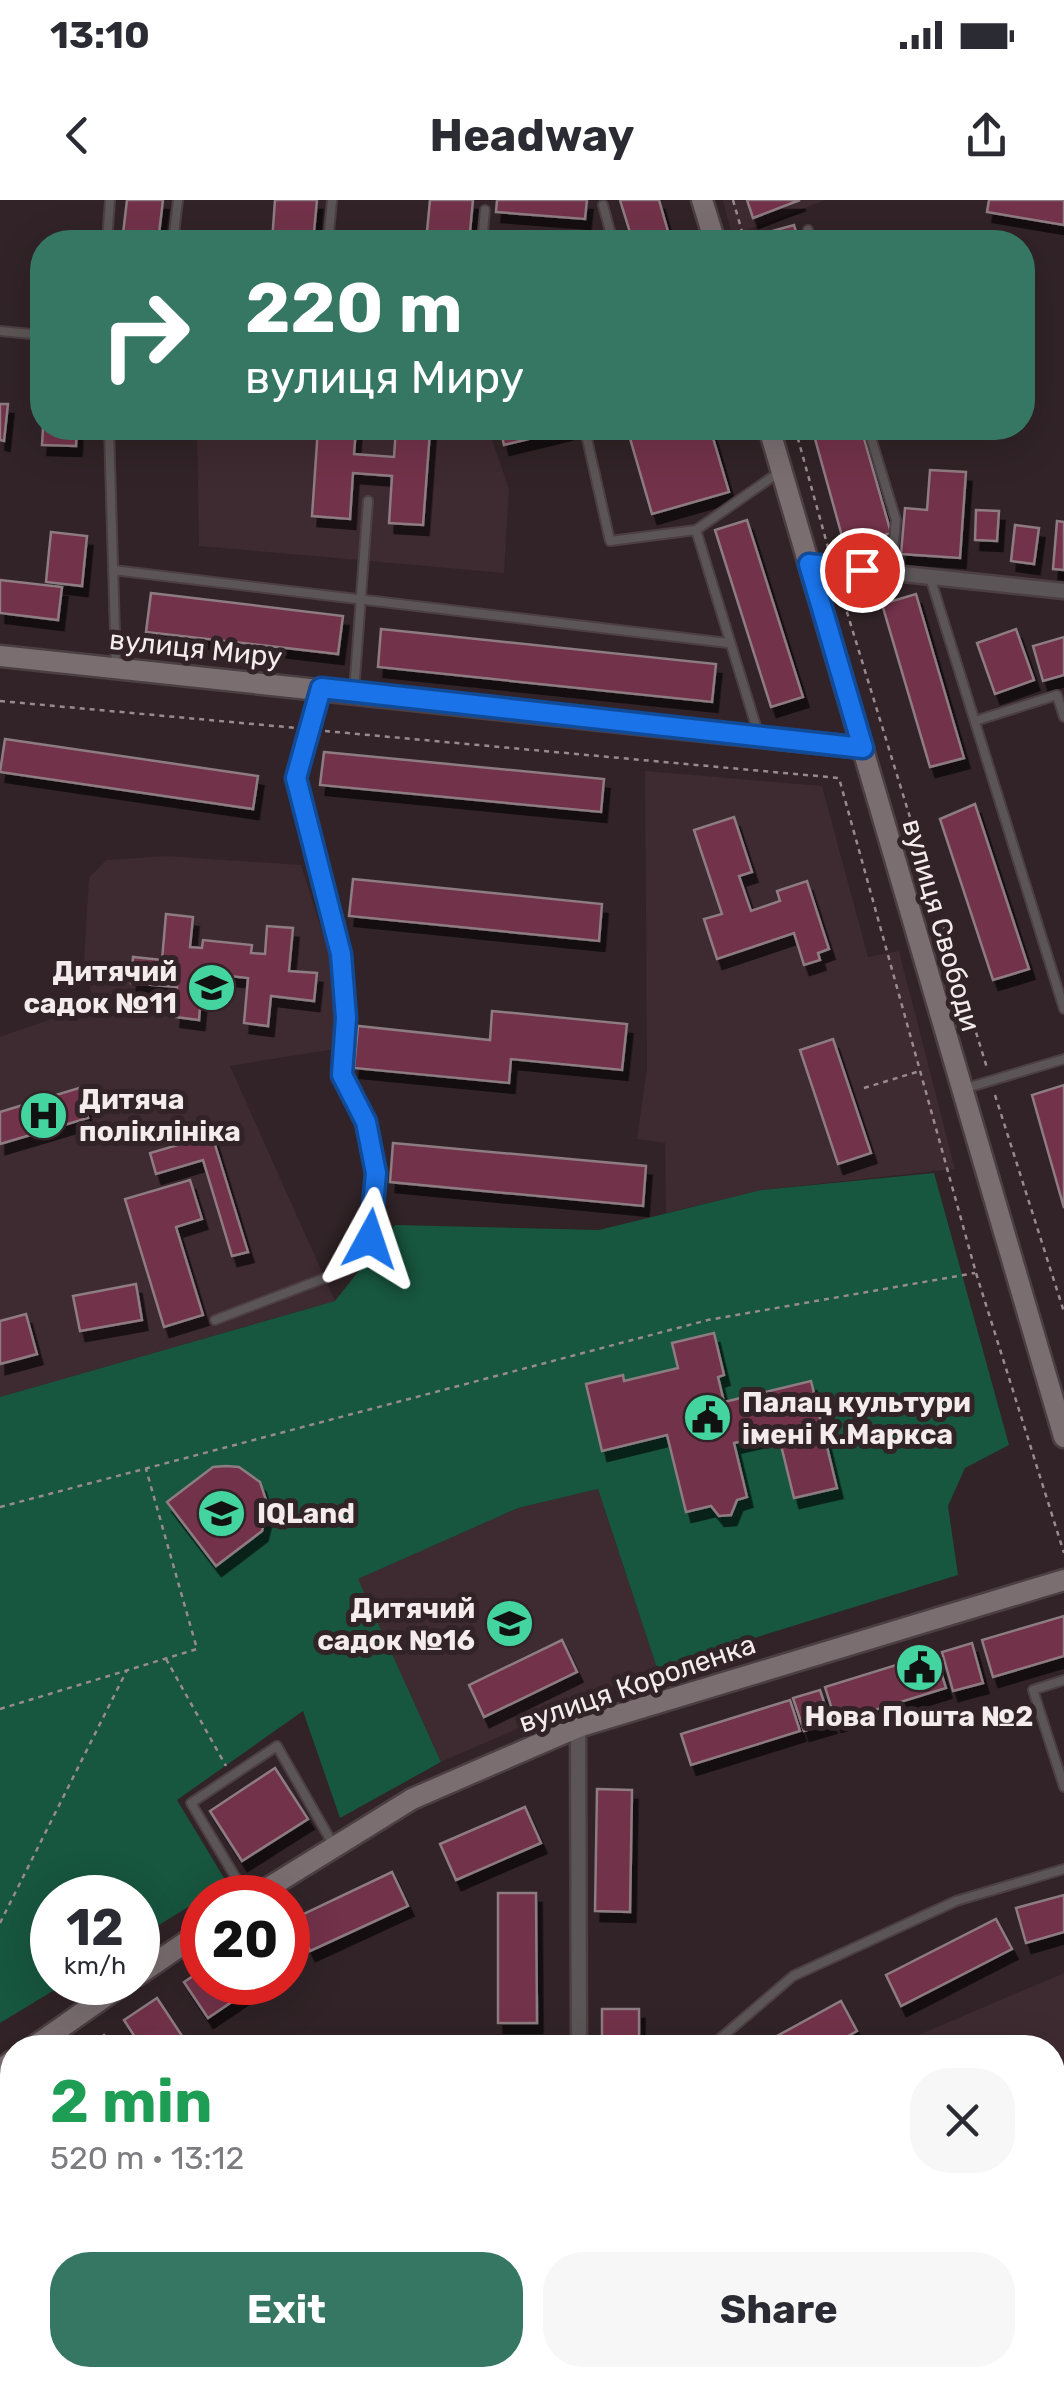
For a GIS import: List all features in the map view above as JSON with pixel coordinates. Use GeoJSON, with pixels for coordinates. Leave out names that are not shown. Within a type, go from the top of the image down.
{"type":"FeatureCollection","features":[{"type":"Feature","properties":{"kind":"main road"},"geometry":{"type":"LineString","coordinates":[[702,200],[711,230]]}},
{"type":"Feature","properties":{"kind":"main road","name":"вулиця Свободи"},"geometry":{"type":"LineString","coordinates":[[773,440],[1064,1437]]}},
{"type":"Feature","properties":{"kind":"main road","name":"вулиця Миру"},"geometry":{"type":"LineString","coordinates":[[0,656],[863,748]]}},
{"type":"Feature","properties":{"kind":"main road","name":"вулиця Короленка"},"geometry":{"type":"LineString","coordinates":[[287,1875],[412,1799],[578,1727],[1064,1580]]}},
{"type":"Feature","properties":{"kind":"main road"},"geometry":{"type":"LineString","coordinates":[[51,2035],[93,2005]]}},
{"type":"Feature","properties":{"kind":"street"},"geometry":{"type":"LineString","coordinates":[[809,564],[1064,592]]}},
{"type":"Feature","properties":{"kind":"street"},"geometry":{"type":"LineString","coordinates":[[578,1727],[578,2035]]}},
{"type":"Feature","properties":{"kind":"lane"},"geometry":{"type":"LineString","coordinates":[[108,230],[110,200]]}},
{"type":"Feature","properties":{"kind":"lane"},"geometry":{"type":"LineString","coordinates":[[174,230],[178,200]]}},
{"type":"Feature","properties":{"kind":"lane"},"geometry":{"type":"LineString","coordinates":[[329,230],[332,201]]}},
{"type":"Feature","properties":{"kind":"lane"},"geometry":{"type":"LineString","coordinates":[[604,205],[610,230]]}},
{"type":"Feature","properties":{"kind":"lane"},"geometry":{"type":"LineString","coordinates":[[483,230],[485,210]]}},
{"type":"Feature","properties":{"kind":"lane"},"geometry":{"type":"LineString","coordinates":[[0,331],[30,334]]}},
{"type":"Feature","properties":{"kind":"lane"},"geometry":{"type":"LineString","coordinates":[[110,440],[116,668]]}},
{"type":"Feature","properties":{"kind":"lane"},"geometry":{"type":"LineString","coordinates":[[587,440],[610,542],[696,530],[782,470]]}},
{"type":"Feature","properties":{"kind":"lane"},"geometry":{"type":"LineString","coordinates":[[872,440],[896,520],[892,573]]}},
{"type":"Feature","properties":{"kind":"lane"},"geometry":{"type":"LineString","coordinates":[[354,692],[368,501]]}},
{"type":"Feature","properties":{"kind":"lane"},"geometry":{"type":"LineString","coordinates":[[696,530],[759,736]]}},
{"type":"Feature","properties":{"kind":"lane"},"geometry":{"type":"LineString","coordinates":[[113,570],[728,644]]}},
{"type":"Feature","properties":{"kind":"lane"},"geometry":{"type":"LineString","coordinates":[[930,577],[1064,1009]]}},
{"type":"Feature","properties":{"kind":"lane"},"geometry":{"type":"LineString","coordinates":[[215,1320],[346,1270],[370,1239],[376,1173],[366,1122],[342,1075],[346,1018],[341,954],[296,778],[321,688]]}},
{"type":"Feature","properties":{"kind":"lane"},"geometry":{"type":"LineString","coordinates":[[974,721],[1056,695],[1064,717]]}},
{"type":"Feature","properties":{"kind":"lane"},"geometry":{"type":"LineString","coordinates":[[961,1089],[1064,1059]]}},
{"type":"Feature","properties":{"kind":"lane"},"geometry":{"type":"LineString","coordinates":[[1064,1680],[1032,1690],[1064,1787]]}},
{"type":"Feature","properties":{"kind":"lane"},"geometry":{"type":"LineString","coordinates":[[236,1875],[191,1803],[277,1746],[334,1846]]}},
{"type":"Feature","properties":{"kind":"lane"},"geometry":{"type":"LineString","coordinates":[[724,2035],[792,1976],[956,1901],[1064,1869]]}},
{"type":"Feature","properties":{"kind":"path"},"geometry":{"type":"LineString","coordinates":[[733,200],[742,230]]}},
{"type":"Feature","properties":{"kind":"path"},"geometry":{"type":"LineString","coordinates":[[798,440],[833,566],[1064,1312]]}},
{"type":"Feature","properties":{"kind":"path"},"geometry":{"type":"LineString","coordinates":[[0,701],[839,778],[976,1272],[1064,1554]]}},
{"type":"Feature","properties":{"kind":"path"},"geometry":{"type":"LineString","coordinates":[[864,1088],[920,1071]]}},
{"type":"Feature","properties":{"kind":"path"},"geometry":{"type":"LineString","coordinates":[[0,1507],[708,1320],[976,1272]]}},
{"type":"Feature","properties":{"kind":"path"},"geometry":{"type":"LineString","coordinates":[[0,1708],[196,1649],[146,1469]]}},
{"type":"Feature","properties":{"kind":"path"},"geometry":{"type":"LineString","coordinates":[[166,1658],[231,1774]]}},
{"type":"Feature","properties":{"kind":"path"},"geometry":{"type":"LineString","coordinates":[[0,1923],[128,1670]]}},
{"type":"Feature","properties":{"kind":"shaded area"},"geometry":{"type":"Polygon","coordinates":[[[723,200],[825,200],[748,230],[730,230],[723,200]]]}},
{"type":"Feature","properties":{"kind":"shaded area"},"geometry":{"type":"Polygon","coordinates":[[[197,440],[492,440],[509,489],[504,573],[199,546],[197,440]]]}},
{"type":"Feature","properties":{"kind":"shaded area"},"geometry":{"type":"Polygon","coordinates":[[[645,771],[822,786],[868,957],[899,951],[955,1169],[761,1190],[666,1213],[665,1143],[637,1139],[647,1068],[645,771]]]}},
{"type":"Feature","properties":{"kind":"shaded area"},"geometry":{"type":"Polygon","coordinates":[[[166,856],[301,865],[334,969],[335,1049],[230,1066],[335,1301],[0,1397],[0,1037],[94,1004],[84,961],[89,878],[106,860],[166,856]]]}},
{"type":"Feature","properties":{"kind":"shaded area","name":"Дитячий садок №16"},"geometry":{"type":"Polygon","coordinates":[[[598,1489],[657,1668],[441,1762],[357,1579],[518,1508],[598,1489]]]}},
{"type":"Feature","properties":{"kind":"shaded area"},"geometry":{"type":"Polygon","coordinates":[[[1064,1973],[1064,2035],[919,2035],[1064,1973]]]}},
{"type":"Feature","properties":{"kind":"green space"},"geometry":{"type":"Polygon","coordinates":[[[934,1173],[1009,1445],[965,1468],[948,1506],[958,1575],[657,1668],[598,1489],[518,1508],[358,1579],[441,1762],[340,1818],[303,1711],[177,1800],[222,1875],[180,1875],[180,1912],[160,1924],[160,1875],[30,1875],[30,2005],[0,2023],[0,1397],[335,1301],[395,1225],[599,1230],[761,1190],[934,1173]]]}},
{"type":"Feature","properties":{"kind":"building"},"geometry":{"type":"Polygon","coordinates":[[[127,200],[163,200],[159,230],[123,230],[127,200]]]}},
{"type":"Feature","properties":{"kind":"building"},"geometry":{"type":"Polygon","coordinates":[[[275,200],[317,200],[314,230],[273,230],[275,200]]]}},
{"type":"Feature","properties":{"kind":"building"},"geometry":{"type":"Polygon","coordinates":[[[430,200],[473,200],[470,230],[427,230],[430,200]]]}},
{"type":"Feature","properties":{"kind":"building"},"geometry":{"type":"Polygon","coordinates":[[[497,200],[587,200],[585,219],[496,212],[497,200]]]}},
{"type":"Feature","properties":{"kind":"building"},"geometry":{"type":"Polygon","coordinates":[[[620,200],[659,200],[668,230],[629,230],[620,200]]]}},
{"type":"Feature","properties":{"kind":"building"},"geometry":{"type":"Polygon","coordinates":[[[747,200],[800,200],[753,218],[747,200]]]}},
{"type":"Feature","properties":{"kind":"building"},"geometry":{"type":"Polygon","coordinates":[[[989,200],[1064,200],[1064,225],[987,212],[989,200]]]}},
{"type":"Feature","properties":{"kind":"building"},"geometry":{"type":"Polygon","coordinates":[[[0,404],[8,404],[4,441],[0,440],[0,404]]]}},
{"type":"Feature","properties":{"kind":"building"},"geometry":{"type":"Polygon","coordinates":[[[42,440],[76,440],[76,446],[42,445],[42,440]]]}},
{"type":"Feature","properties":{"kind":"building"},"geometry":{"type":"Polygon","coordinates":[[[317,440],[355,440],[354,454],[394,457],[395,440],[429,440],[423,525],[389,523],[392,476],[353,473],[350,519],[312,516],[317,440]]]}},
{"type":"Feature","properties":{"kind":"building"},"geometry":{"type":"Polygon","coordinates":[[[630,440],[714,440],[729,492],[652,514],[630,440]]]}},
{"type":"Feature","properties":{"kind":"building"},"geometry":{"type":"Polygon","coordinates":[[[815,440],[864,440],[891,533],[845,547],[815,440]]]}},
{"type":"Feature","properties":{"kind":"building"},"geometry":{"type":"Polygon","coordinates":[[[930,470],[966,472],[960,558],[901,554],[905,508],[927,510],[930,470]]]}},
{"type":"Feature","properties":{"kind":"building"},"geometry":{"type":"Polygon","coordinates":[[[976,510],[999,511],[997,541],[975,540],[976,510]]]}},
{"type":"Feature","properties":{"kind":"building"},"geometry":{"type":"Polygon","coordinates":[[[747,520],[803,697],[771,707],[715,530],[747,520]]]}},
{"type":"Feature","properties":{"kind":"building"},"geometry":{"type":"Polygon","coordinates":[[[1057,521],[1064,522],[1064,570],[1053,569],[1057,521]]]}},
{"type":"Feature","properties":{"kind":"building"},"geometry":{"type":"Polygon","coordinates":[[[1015,525],[1039,528],[1034,564],[1011,561],[1015,525]]]}},
{"type":"Feature","properties":{"kind":"building"},"geometry":{"type":"Polygon","coordinates":[[[51,532],[87,536],[82,586],[46,582],[51,532]]]}},
{"type":"Feature","properties":{"kind":"building"},"geometry":{"type":"Polygon","coordinates":[[[0,580],[62,587],[58,620],[0,613],[0,580]]]}},
{"type":"Feature","properties":{"kind":"building"},"geometry":{"type":"Polygon","coordinates":[[[151,593],[343,616],[338,654],[146,632],[151,593]]]}},
{"type":"Feature","properties":{"kind":"building"},"geometry":{"type":"Polygon","coordinates":[[[916,594],[964,758],[930,767],[882,604],[916,594]]]}},
{"type":"Feature","properties":{"kind":"building"},"geometry":{"type":"Polygon","coordinates":[[[381,629],[716,664],[712,702],[378,667],[381,629]]]}},
{"type":"Feature","properties":{"kind":"building"},"geometry":{"type":"Polygon","coordinates":[[[1016,629],[1034,680],[995,694],[977,643],[1016,629]]]}},
{"type":"Feature","properties":{"kind":"building"},"geometry":{"type":"Polygon","coordinates":[[[1064,637],[1064,675],[1043,681],[1033,646],[1064,637]]]}},
{"type":"Feature","properties":{"kind":"building"},"geometry":{"type":"Polygon","coordinates":[[[5,739],[258,776],[253,809],[0,772],[5,739]]]}},
{"type":"Feature","properties":{"kind":"building"},"geometry":{"type":"Polygon","coordinates":[[[324,752],[604,779],[601,812],[320,785],[324,752]]]}},
{"type":"Feature","properties":{"kind":"building"},"geometry":{"type":"Polygon","coordinates":[[[975,804],[1029,969],[993,980],[940,819],[975,804]]]}},
{"type":"Feature","properties":{"kind":"building"},"geometry":{"type":"Polygon","coordinates":[[[734,817],[752,872],[739,876],[751,911],[780,901],[777,891],[807,881],[829,949],[818,953],[820,960],[804,965],[794,933],[717,959],[704,919],[722,914],[694,830],[734,817]]]}},
{"type":"Feature","properties":{"kind":"building"},"geometry":{"type":"Polygon","coordinates":[[[353,879],[602,904],[599,941],[349,916],[353,879]]]}},
{"type":"Feature","properties":{"kind":"building"},"geometry":{"type":"Polygon","coordinates":[[[166,914],[193,917],[190,947],[202,948],[203,940],[252,945],[251,953],[265,954],[267,926],[293,928],[289,971],[317,973],[314,1001],[271,996],[268,1026],[244,1023],[248,978],[203,973],[199,1020],[175,1017],[177,987],[131,983],[133,957],[162,960],[166,914]]]}},
{"type":"Feature","properties":{"kind":"building"},"geometry":{"type":"Polygon","coordinates":[[[492,1011],[627,1024],[622,1070],[511,1059],[509,1083],[354,1068],[358,1026],[490,1040],[492,1011]]]}},
{"type":"Feature","properties":{"kind":"building"},"geometry":{"type":"Polygon","coordinates":[[[833,1039],[871,1153],[838,1164],[800,1050],[833,1039]]]}},
{"type":"Feature","properties":{"kind":"building"},"geometry":{"type":"Polygon","coordinates":[[[1064,1085],[1064,1208],[1032,1095],[1064,1085]]]}},
{"type":"Feature","properties":{"kind":"building","name":"Дитяча поліклініка"},"geometry":{"type":"Polygon","coordinates":[[[79,1088],[88,1118],[0,1144],[0,1112],[79,1088]]]}},
{"type":"Feature","properties":{"kind":"building"},"geometry":{"type":"Polygon","coordinates":[[[212,1135],[248,1252],[232,1256],[203,1160],[156,1174],[150,1153],[212,1135]]]}},
{"type":"Feature","properties":{"kind":"building"},"geometry":{"type":"Polygon","coordinates":[[[393,1143],[646,1166],[643,1206],[390,1182],[393,1143]]]}},
{"type":"Feature","properties":{"kind":"building"},"geometry":{"type":"Polygon","coordinates":[[[190,1180],[202,1219],[176,1227],[203,1315],[164,1327],[125,1199],[190,1180]]]}},
{"type":"Feature","properties":{"kind":"building"},"geometry":{"type":"Polygon","coordinates":[[[136,1284],[142,1320],[80,1331],[73,1296],[136,1284]]]}},
{"type":"Feature","properties":{"kind":"building"},"geometry":{"type":"Polygon","coordinates":[[[26,1314],[37,1354],[0,1364],[0,1321],[26,1314]]]}},
{"type":"Feature","properties":{"kind":"building","name":"Палац культури імені К.Маркса"},"geometry":{"type":"Polygon","coordinates":[[[714,1333],[724,1375],[718,1377],[724,1402],[811,1381],[837,1488],[794,1498],[778,1433],[734,1443],[747,1497],[737,1500],[731,1515],[719,1516],[711,1506],[686,1512],[667,1435],[602,1451],[586,1384],[623,1375],[624,1381],[678,1368],[672,1343],[714,1333]]]}},
{"type":"Feature","properties":{"kind":"building","name":"IQLand"},"geometry":{"type":"Polygon","coordinates":[[[213,1467],[239,1467],[260,1482],[268,1506],[262,1531],[216,1566],[167,1502],[213,1467]]]}},
{"type":"Feature","properties":{"kind":"building"},"geometry":{"type":"Polygon","coordinates":[[[1064,1616],[1064,1656],[993,1677],[982,1640],[1064,1616]]]}},
{"type":"Feature","properties":{"kind":"building"},"geometry":{"type":"Polygon","coordinates":[[[562,1640],[577,1672],[484,1717],[469,1685],[562,1640]]]}},
{"type":"Feature","properties":{"kind":"building"},"geometry":{"type":"Polygon","coordinates":[[[972,1643],[983,1683],[953,1691],[942,1652],[972,1643]]]}},
{"type":"Feature","properties":{"kind":"building"},"geometry":{"type":"Polygon","coordinates":[[[935,1653],[946,1688],[836,1722],[825,1687],[935,1653]]]}},
{"type":"Feature","properties":{"kind":"building"},"geometry":{"type":"Polygon","coordinates":[[[820,1690],[831,1723],[804,1731],[793,1698],[820,1690]]]}},
{"type":"Feature","properties":{"kind":"building"},"geometry":{"type":"Polygon","coordinates":[[[790,1700],[800,1731],[691,1765],[681,1734],[790,1700]]]}},
{"type":"Feature","properties":{"kind":"building"},"geometry":{"type":"Polygon","coordinates":[[[275,1768],[308,1819],[242,1861],[210,1811],[275,1768]]]}},
{"type":"Feature","properties":{"kind":"building"},"geometry":{"type":"Polygon","coordinates":[[[597,1789],[632,1790],[630,1912],[595,1911],[597,1789]]]}},
{"type":"Feature","properties":{"kind":"building"},"geometry":{"type":"Polygon","coordinates":[[[525,1807],[541,1843],[456,1880],[440,1844],[525,1807]]]}},
{"type":"Feature","properties":{"kind":"building"},"geometry":{"type":"Polygon","coordinates":[[[392,1872],[408,1906],[310,1951],[310,1911],[392,1872]]]}},
{"type":"Feature","properties":{"kind":"building"},"geometry":{"type":"Polygon","coordinates":[[[498,1893],[536,1893],[537,2023],[498,2023],[498,1893]]]}},
{"type":"Feature","properties":{"kind":"building"},"geometry":{"type":"Polygon","coordinates":[[[1064,1895],[1064,1932],[1026,1943],[1016,1908],[1064,1895]]]}},
{"type":"Feature","properties":{"kind":"building"},"geometry":{"type":"Polygon","coordinates":[[[996,1919],[1012,1949],[901,2006],[886,1975],[996,1919]]]}},
{"type":"Feature","properties":{"kind":"building"},"geometry":{"type":"Polygon","coordinates":[[[841,2001],[857,2031],[850,2035],[779,2035],[841,2001]]]}},
{"type":"Feature","properties":{"kind":"building"},"geometry":{"type":"Polygon","coordinates":[[[160,2003],[181,2035],[134,2035],[124,2020],[146,2005],[160,2003]]]}},
{"type":"Feature","properties":{"kind":"building"},"geometry":{"type":"Polygon","coordinates":[[[199,2005],[227,2005],[208,2018],[199,2005]]]}},
{"type":"Feature","properties":{"kind":"building"},"geometry":{"type":"Polygon","coordinates":[[[602,2009],[639,2009],[639,2035],[602,2035],[602,2009]]]}},
{"type":"Feature","properties":{"kind":"place","name":"Дитячий садок №11"},"geometry":{"type":"Point","coordinates":[212,987]}},
{"type":"Feature","properties":{"kind":"place","name":"Дитяча поліклініка"},"geometry":{"type":"Point","coordinates":[44,1115]}},
{"type":"Feature","properties":{"kind":"place","name":"Палац культури імені К.Маркса"},"geometry":{"type":"Point","coordinates":[707,1418]}},
{"type":"Feature","properties":{"kind":"place","name":"IQLand"},"geometry":{"type":"Point","coordinates":[222,1513]}},
{"type":"Feature","properties":{"kind":"place","name":"Дитячий садок №16"},"geometry":{"type":"Point","coordinates":[510,1624]}},
{"type":"Feature","properties":{"kind":"place","name":"Нова Пошта №2"},"geometry":{"type":"Point","coordinates":[919,1668]}},
{"type":"Feature","properties":{"kind":"route"},"geometry":{"type":"LineString","coordinates":[[370,1239],[376,1173],[366,1122],[342,1075],[346,1018],[341,954],[296,778],[321,688],[863,748],[809,564],[862,570]]}}]}
